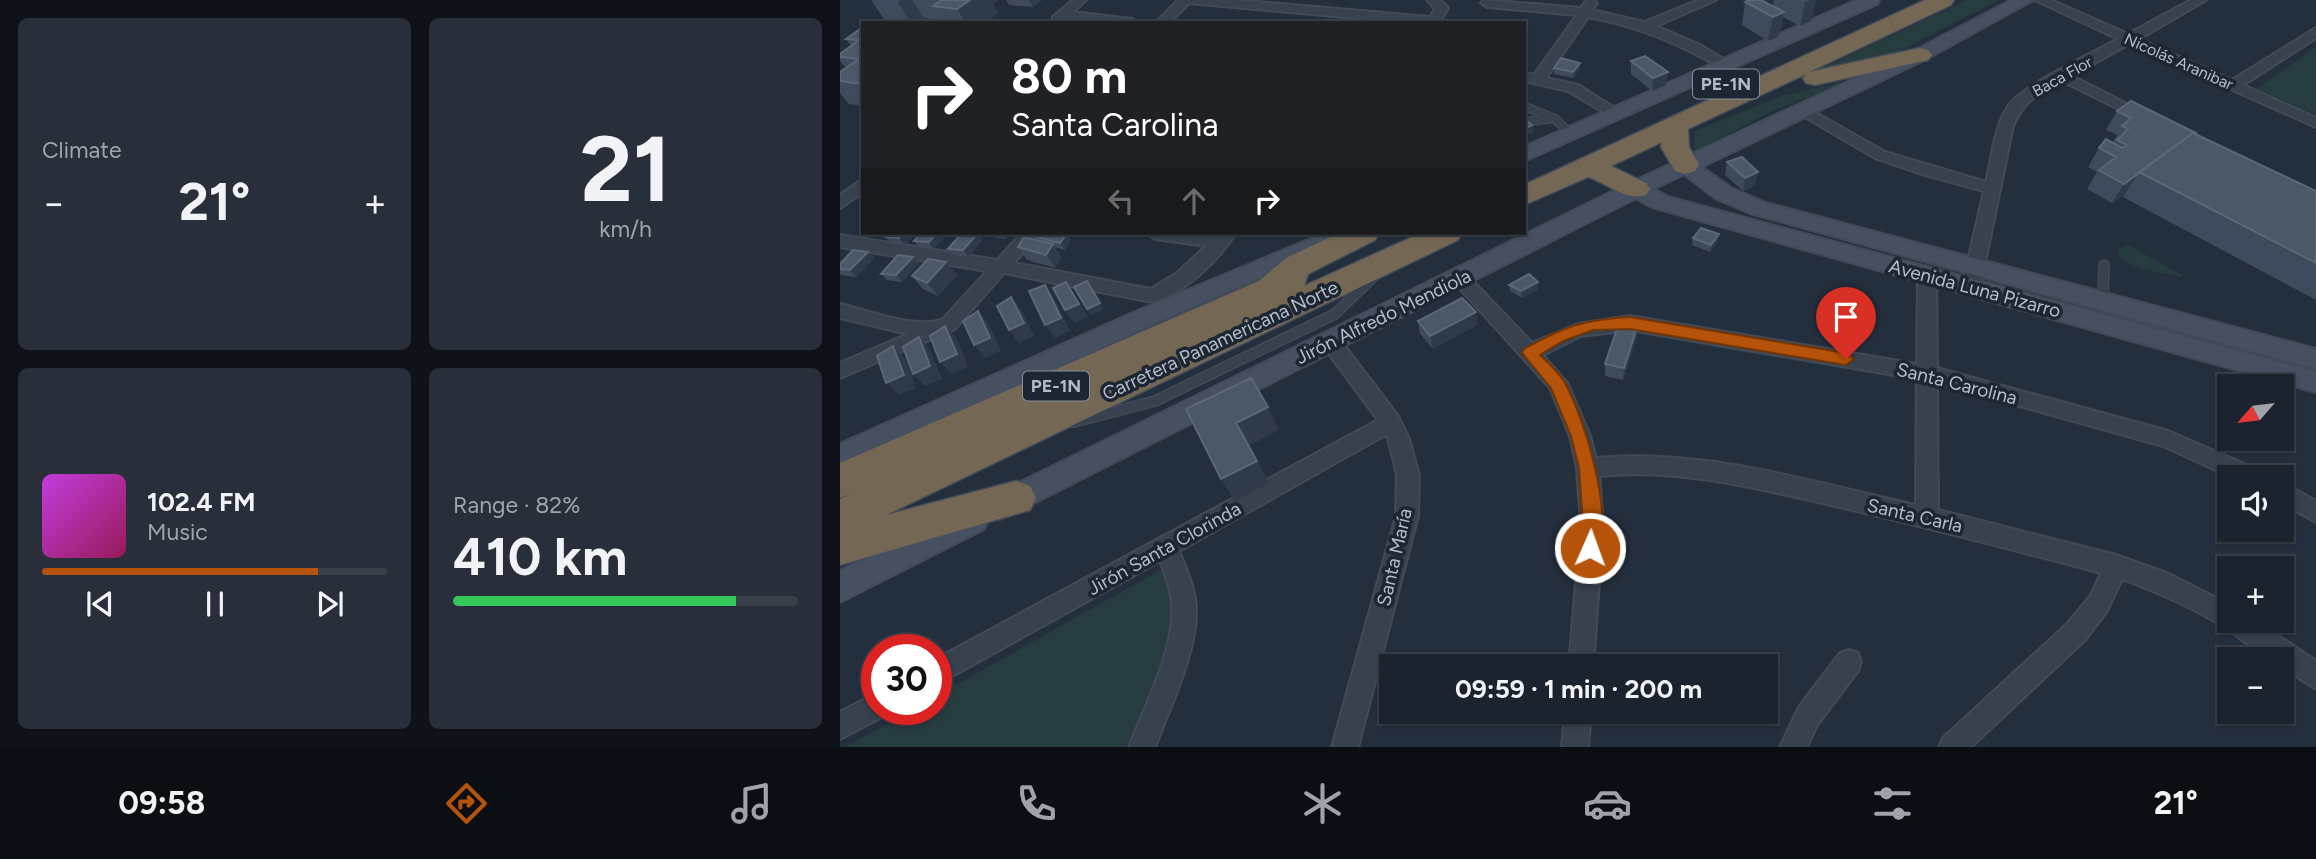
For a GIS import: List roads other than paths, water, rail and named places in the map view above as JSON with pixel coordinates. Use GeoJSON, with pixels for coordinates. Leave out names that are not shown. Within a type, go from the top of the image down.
{"type":"FeatureCollection","features":[{"type":"Feature","properties":{"kind":"highway","name":"PE-1N"},"geometry":{"type":"LineString","coordinates":[[1526,176],[1907,0]]}},
{"type":"Feature","properties":{"kind":"highway","name":"PE-1N"},"geometry":{"type":"LineString","coordinates":[[1526,195],[1943,0]]}},
{"type":"Feature","properties":{"kind":"highway"},"geometry":{"type":"LineString","coordinates":[[1731,101],[1858,66],[1920,55]]}},
{"type":"Feature","properties":{"kind":"highway"},"geometry":{"type":"LineString","coordinates":[[1675,125],[1675,148],[1685,165]]}},
{"type":"Feature","properties":{"kind":"highway"},"geometry":{"type":"LineString","coordinates":[[1584,167],[1605,173],[1636,189]]}},
{"type":"Feature","properties":{"kind":"highway"},"geometry":{"type":"LineString","coordinates":[[1271,289],[1297,266],[1360,235]]}},
{"type":"Feature","properties":{"kind":"highway","name":"Carretera Panamericana Norte"},"geometry":{"type":"LineString","coordinates":[[840,481],[1173,335],[1271,289],[1396,245],[1438,235]]}},
{"type":"Feature","properties":{"kind":"highway","name":"Carretera Panamericana Norte"},"geometry":{"type":"LineString","coordinates":[[840,518],[1012,439],[1396,245]]}},
{"type":"Feature","properties":{"kind":"highway"},"geometry":{"type":"LineString","coordinates":[[1017,377],[1041,377],[1137,337],[1173,335]]}},
{"type":"Feature","properties":{"kind":"highway"},"geometry":{"type":"LineString","coordinates":[[840,546],[1009,502]]}},
{"type":"Feature","properties":{"kind":"main road"},"geometry":{"type":"LineString","coordinates":[[1526,154],[1871,0]]}},
{"type":"Feature","properties":{"kind":"main road","name":"Jirón Alfredo Mendiola"},"geometry":{"type":"LineString","coordinates":[[840,563],[934,532],[1009,502],[1636,189],[1920,55],[2025,0]]}},
{"type":"Feature","properties":{"kind":"main road","name":"Avenida Luna Pizarro"},"geometry":{"type":"LineString","coordinates":[[1685,165],[1723,193],[1759,208],[2316,382]]}},
{"type":"Feature","properties":{"kind":"main road","name":"Avenida Luna Pizarro"},"geometry":{"type":"LineString","coordinates":[[1636,189],[1660,202],[1927,276],[1973,276],[2103,301],[2316,359]]}},
{"type":"Feature","properties":{"kind":"main road"},"geometry":{"type":"LineString","coordinates":[[840,457],[1144,318],[1340,235]]}},
{"type":"Feature","properties":{"kind":"main road"},"geometry":{"type":"LineString","coordinates":[[840,587],[1009,502]]}},
{"type":"Feature","properties":{"kind":"street"},"geometry":{"type":"LineString","coordinates":[[1058,19],[1080,0]]}},
{"type":"Feature","properties":{"kind":"street"},"geometry":{"type":"LineString","coordinates":[[1164,21],[1185,0]]}},
{"type":"Feature","properties":{"kind":"street"},"geometry":{"type":"LineString","coordinates":[[1192,0],[1282,5],[1424,21]]}},
{"type":"Feature","properties":{"kind":"street"},"geometry":{"type":"LineString","coordinates":[[1648,25],[1710,0]]}},
{"type":"Feature","properties":{"kind":"street","name":"Nicolás Aranibar"},"geometry":{"type":"LineString","coordinates":[[2041,0],[2316,123]]}},
{"type":"Feature","properties":{"kind":"street","name":"Baca Flor"},"geometry":{"type":"LineString","coordinates":[[1973,276],[2006,126],[2014,107],[2030,93],[2200,0]]}},
{"type":"Feature","properties":{"kind":"street"},"geometry":{"type":"LineString","coordinates":[[1434,21],[1441,14],[1436,2]]}},
{"type":"Feature","properties":{"kind":"street"},"geometry":{"type":"LineString","coordinates":[[1487,3],[1590,5],[1692,43],[1726,65]]}},
{"type":"Feature","properties":{"kind":"street"},"geometry":{"type":"LineString","coordinates":[[1270,21],[1282,5]]}},
{"type":"Feature","properties":{"kind":"street"},"geometry":{"type":"LineString","coordinates":[[1590,5],[1531,78],[1573,88],[1617,114]]}},
{"type":"Feature","properties":{"kind":"street"},"geometry":{"type":"LineString","coordinates":[[1058,19],[1095,21]]}},
{"type":"Feature","properties":{"kind":"street"},"geometry":{"type":"LineString","coordinates":[[2233,86],[2316,32]]}},
{"type":"Feature","properties":{"kind":"street"},"geometry":{"type":"LineString","coordinates":[[2062,76],[2159,124]]}},
{"type":"Feature","properties":{"kind":"street"},"geometry":{"type":"LineString","coordinates":[[1802,111],[1880,155],[1930,172],[1992,188]]}},
{"type":"Feature","properties":{"kind":"street"},"geometry":{"type":"LineString","coordinates":[[840,371],[940,328],[958,317],[1029,235]]}},
{"type":"Feature","properties":{"kind":"street"},"geometry":{"type":"LineString","coordinates":[[1189,235],[1223,237]]}},
{"type":"Feature","properties":{"kind":"street"},"geometry":{"type":"LineString","coordinates":[[840,242],[1002,267],[1152,296],[1166,291],[1179,281],[1223,237]]}},
{"type":"Feature","properties":{"kind":"street"},"geometry":{"type":"LineString","coordinates":[[1927,276],[1927,517]]}},
{"type":"Feature","properties":{"kind":"street"},"geometry":{"type":"LineString","coordinates":[[1460,278],[1558,384],[1580,436],[1588,468],[1592,524],[1582,654]]}},
{"type":"Feature","properties":{"kind":"street"},"geometry":{"type":"LineString","coordinates":[[840,311],[917,329],[940,328]]}},
{"type":"Feature","properties":{"kind":"street","name":"Santa Carolina"},"geometry":{"type":"LineString","coordinates":[[1530,353],[1558,337],[1592,325],[1630,323],[1927,373],[2168,439],[2226,465]]}},
{"type":"Feature","properties":{"kind":"street","name":"Santa María"},"geometry":{"type":"LineString","coordinates":[[1331,342],[1391,422],[1399,439],[1408,475],[1408,516],[1345,747]]}},
{"type":"Feature","properties":{"kind":"street","name":"Jirón Santa Clorinda"},"geometry":{"type":"LineString","coordinates":[[952,664],[1391,422]]}},
{"type":"Feature","properties":{"kind":"street","name":"Santa Carla"},"geometry":{"type":"LineString","coordinates":[[1588,468],[1631,464],[1721,471],[1927,517],[2116,566],[2161,582],[2217,611]]}},
{"type":"Feature","properties":{"kind":"street"},"geometry":{"type":"LineString","coordinates":[[2294,499],[2316,512]]}},
{"type":"Feature","properties":{"kind":"street"},"geometry":{"type":"LineString","coordinates":[[1142,747],[1172,664],[1184,613],[1176,569],[1166,547]]}},
{"type":"Feature","properties":{"kind":"street"},"geometry":{"type":"LineString","coordinates":[[1952,747],[2076,632],[2099,603],[2116,566]]}},
{"type":"Feature","properties":{"kind":"street"},"geometry":{"type":"LineString","coordinates":[[2253,633],[2316,676]]}},
{"type":"Feature","properties":{"kind":"street"},"geometry":{"type":"LineString","coordinates":[[1793,747],[1808,716],[1849,662]]}},
{"type":"Feature","properties":{"kind":"street"},"geometry":{"type":"LineString","coordinates":[[840,726],[861,715]]}},
{"type":"Feature","properties":{"kind":"street"},"geometry":{"type":"LineString","coordinates":[[1575,747],[1577,724]]}},
{"type":"Feature","properties":{"kind":"lane"},"geometry":{"type":"LineString","coordinates":[[1526,107],[1554,118],[1572,134]]}},
{"type":"Feature","properties":{"kind":"lane"},"geometry":{"type":"LineString","coordinates":[[1526,122],[1554,118]]}},
{"type":"Feature","properties":{"kind":"lane"},"geometry":{"type":"LineString","coordinates":[[2103,301],[2105,265]]}}]}
